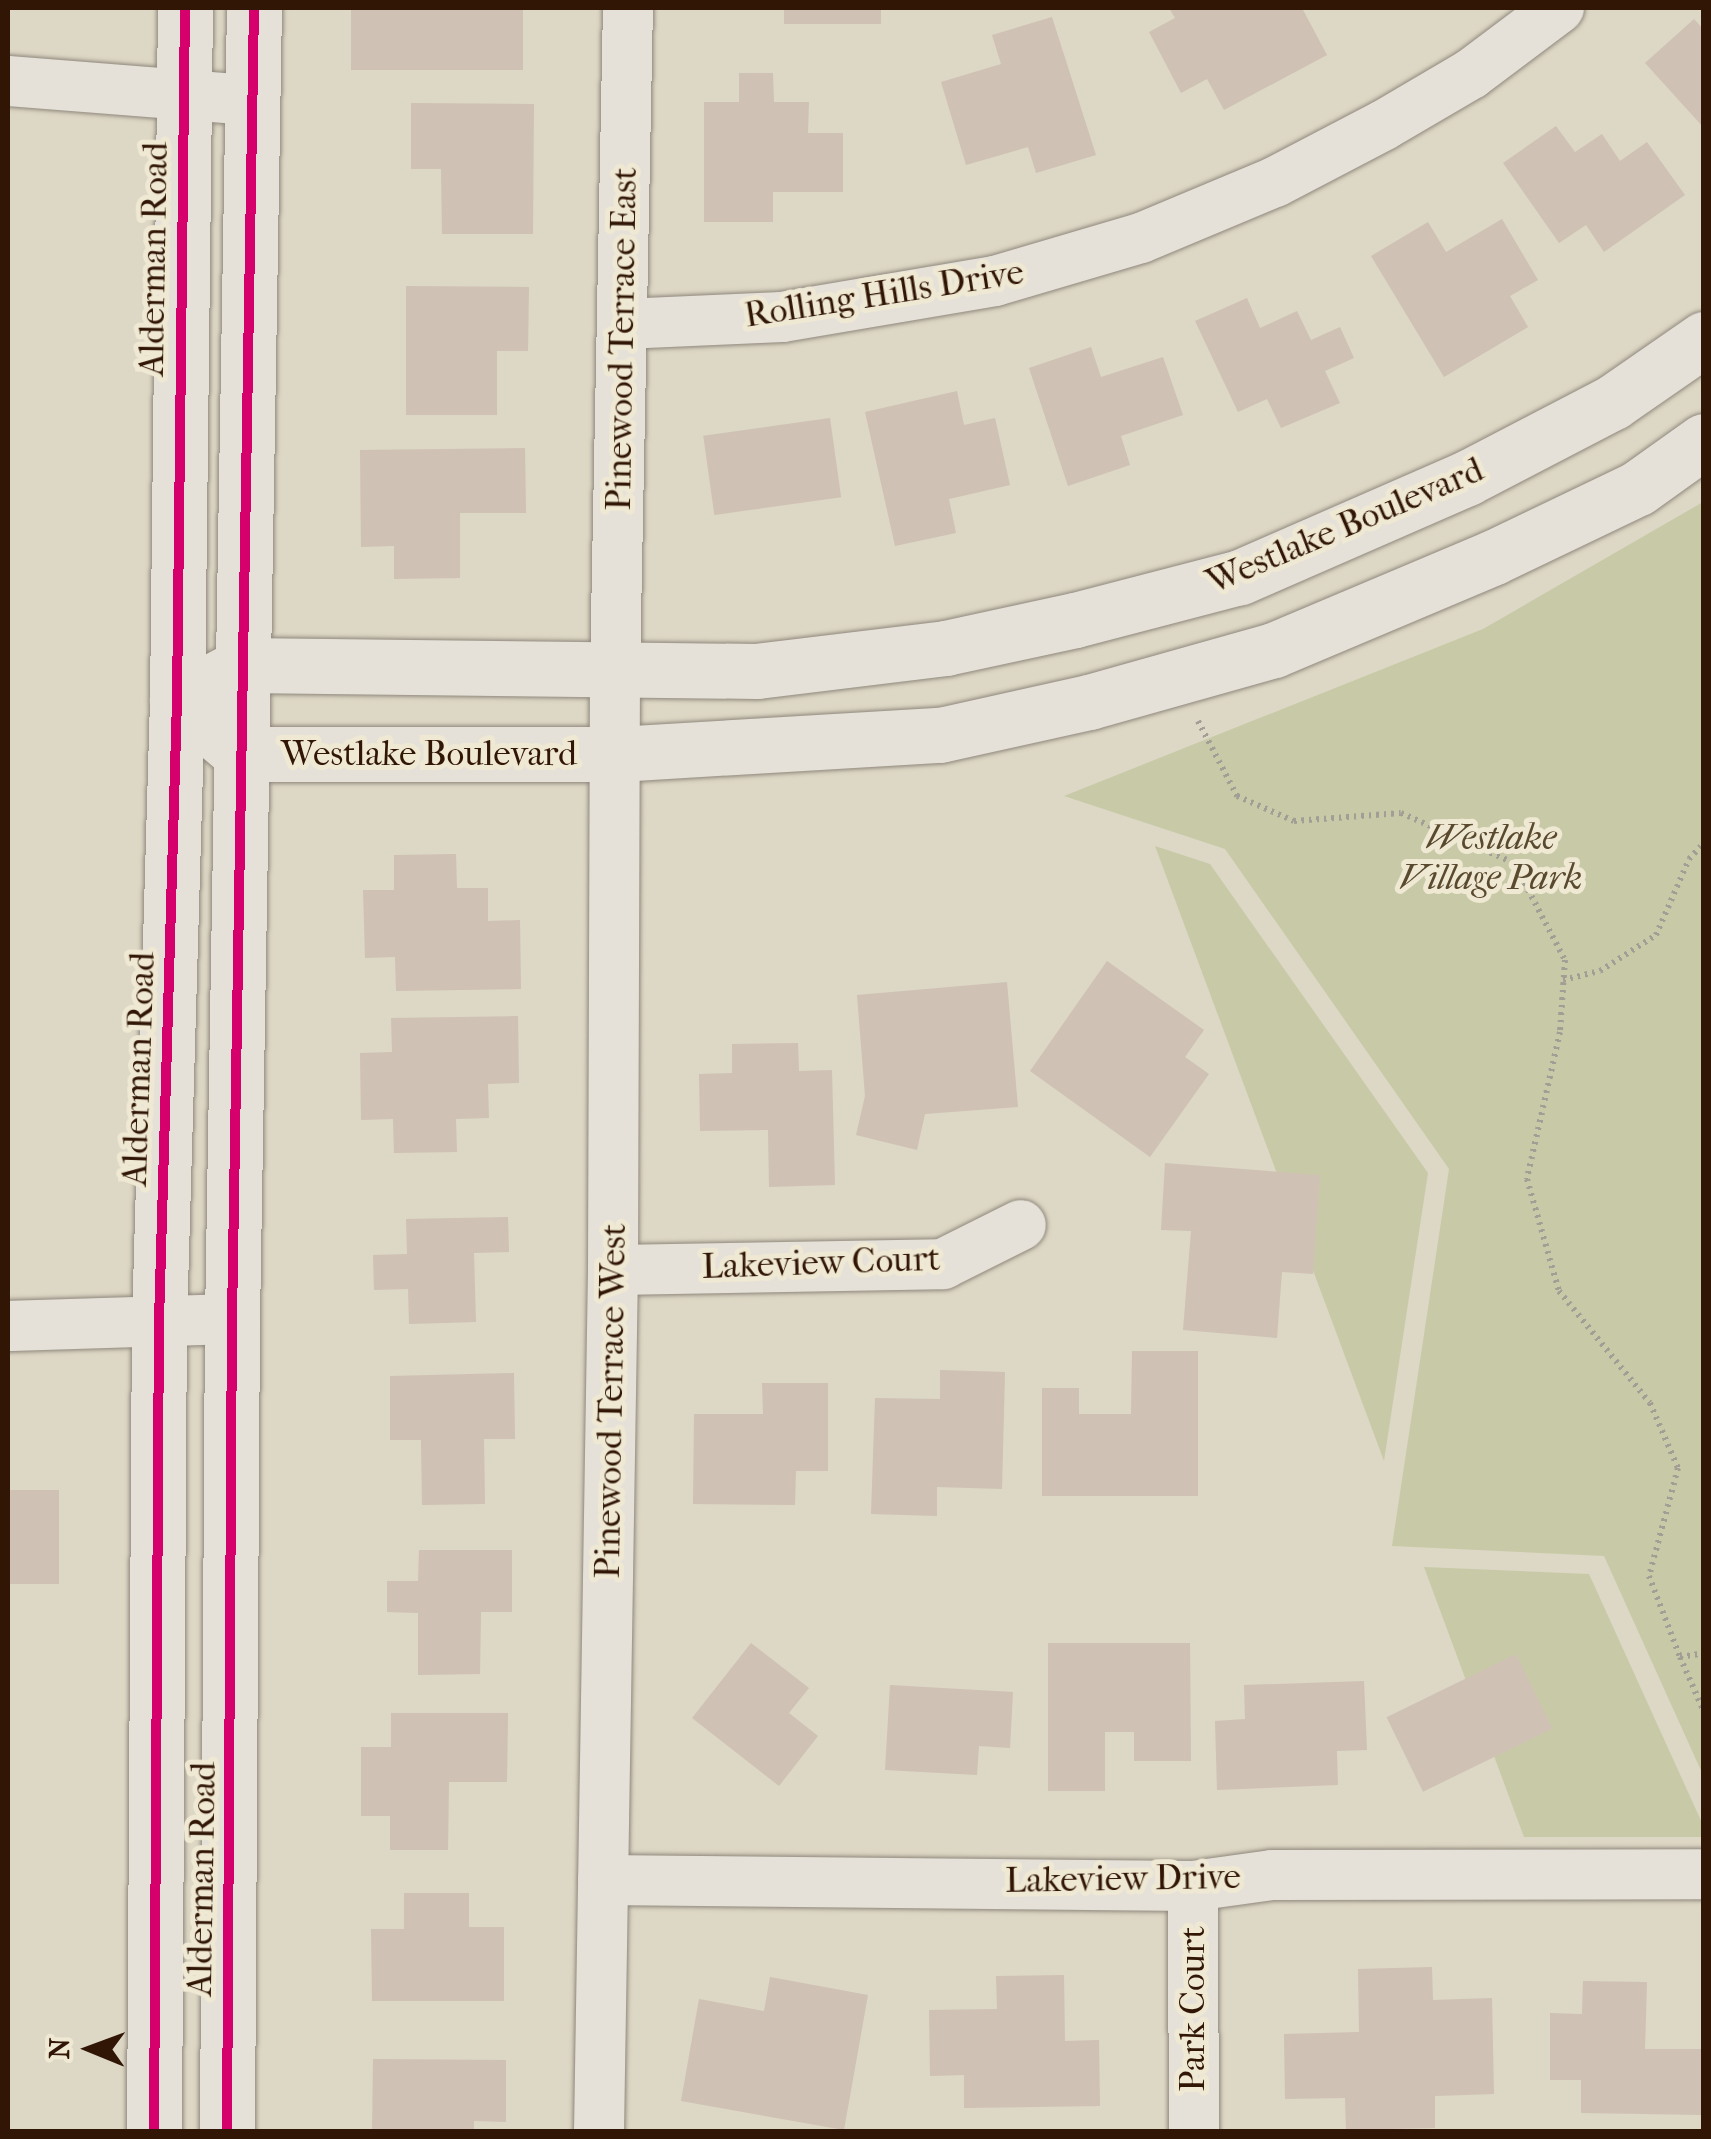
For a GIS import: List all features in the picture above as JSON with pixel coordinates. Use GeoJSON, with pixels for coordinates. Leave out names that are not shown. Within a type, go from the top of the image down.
{"type":"FeatureCollection","features":[{"type":"Feature","properties":{"kind":"main road","name":"Alderman Road"},"geometry":{"type":"LineString","coordinates":[[154,2132],[159,1321],[177,700],[186,8]]}},
{"type":"Feature","properties":{"kind":"main road","name":"Alderman Road"},"geometry":{"type":"LineString","coordinates":[[227,2132],[232,1319],[254,8]]}},
{"type":"Feature","properties":{"kind":"main road","name":"Westlake Boulevard"},"geometry":{"type":"LineString","coordinates":[[1704,340],[1613,402],[1483,469],[1240,577],[946,648],[758,671],[243,665],[177,700],[242,754],[617,754],[940,735],[1274,650],[1492,558],[1638,488],[1704,441]]}},
{"type":"Feature","properties":{"kind":"street","name":"Pinewood Terrace East"},"geometry":{"type":"LineString","coordinates":[[614,670],[628,8]]}},
{"type":"Feature","properties":{"kind":"street","name":"Rolling Hills Drive"},"geometry":{"type":"LineString","coordinates":[[623,324],[801,314],[995,281],[1141,238],[1276,182],[1384,125],[1471,74],[1529,16]]}},
{"type":"Feature","properties":{"kind":"street"},"geometry":{"type":"LineString","coordinates":[[8,80],[252,100]]}},
{"type":"Feature","properties":{"kind":"street","name":"Pinewood Terrace West"},"geometry":{"type":"LineString","coordinates":[[599,2132],[613,1270],[617,754],[614,670]]}},
{"type":"Feature","properties":{"kind":"street","name":"Lakeview Court"},"geometry":{"type":"LineString","coordinates":[[613,1270],[943,1264],[1022,1224]]}},
{"type":"Feature","properties":{"kind":"street"},"geometry":{"type":"LineString","coordinates":[[8,1326],[232,1319]]}},
{"type":"Feature","properties":{"kind":"street","name":"Lakeview Drive"},"geometry":{"type":"LineString","coordinates":[[603,1880],[1192,1886],[1272,1875],[1704,1874]]}},
{"type":"Feature","properties":{"kind":"street","name":"Park Court"},"geometry":{"type":"LineString","coordinates":[[1192,1886],[1194,2132]]}},
{"type":"Feature","properties":{"kind":"path"},"geometry":{"type":"LineString","coordinates":[[1176,678],[1238,796],[1294,821],[1401,814],[1514,862],[1565,960],[1560,1032],[1527,1180],[1559,1291],[1650,1402],[1678,1468],[1650,1576],[1704,1712]]}},
{"type":"Feature","properties":{"kind":"path"},"geometry":{"type":"LineString","coordinates":[[1563,980],[1600,971],[1656,935],[1688,859],[1704,843]]}},
{"type":"Feature","properties":{"kind":"path"},"geometry":{"type":"LineString","coordinates":[[1680,1657],[1704,1652]]}},
{"type":"Feature","properties":{"kind":"green space","name":"Westlake Village Park"},"geometry":{"type":"Polygon","coordinates":[[[1703,502],[1703,1775],[1604,1556],[1392,1546],[1449,1169],[1225,849],[1064,796],[1483,629],[1703,502]]]}},
{"type":"Feature","properties":{"kind":"green space"},"geometry":{"type":"Polygon","coordinates":[[[1155,846],[1210,864],[1428,1173],[1384,1461],[1155,846]]]}},
{"type":"Feature","properties":{"kind":"green space"},"geometry":{"type":"Polygon","coordinates":[[[1424,1567],[1589,1574],[1703,1825],[1703,1837],[1524,1837],[1424,1567]]]}},
{"type":"Feature","properties":{"kind":"building"},"geometry":{"type":"Polygon","coordinates":[[[351,8],[523,8],[523,70],[351,70],[351,8]]]}},
{"type":"Feature","properties":{"kind":"building"},"geometry":{"type":"Polygon","coordinates":[[[784,8],[881,8],[881,24],[784,24],[784,8]]]}},
{"type":"Feature","properties":{"kind":"building"},"geometry":{"type":"Polygon","coordinates":[[[1169,8],[1302,8],[1327,55],[1224,110],[1207,79],[1181,93],[1149,32],[1175,18],[1169,8]]]}},
{"type":"Feature","properties":{"kind":"building"},"geometry":{"type":"Polygon","coordinates":[[[1052,17],[1096,155],[1036,173],[1028,147],[966,165],[941,82],[1001,64],[992,35],[1052,17]]]}},
{"type":"Feature","properties":{"kind":"building"},"geometry":{"type":"Polygon","coordinates":[[[1694,19],[1704,30],[1704,128],[1645,63],[1694,19]]]}},
{"type":"Feature","properties":{"kind":"building"},"geometry":{"type":"Polygon","coordinates":[[[739,73],[773,73],[774,102],[809,102],[808,133],[843,133],[843,192],[773,192],[773,222],[704,222],[704,102],[739,102],[739,73]]]}},
{"type":"Feature","properties":{"kind":"building"},"geometry":{"type":"Polygon","coordinates":[[[411,103],[534,104],[533,234],[442,234],[441,169],[411,169],[411,103]]]}},
{"type":"Feature","properties":{"kind":"building"},"geometry":{"type":"Polygon","coordinates":[[[1556,126],[1575,152],[1602,134],[1620,161],[1647,142],[1685,195],[1604,252],[1586,225],[1559,243],[1503,163],[1556,126]]]}},
{"type":"Feature","properties":{"kind":"building"},"geometry":{"type":"Polygon","coordinates":[[[1502,219],[1538,280],[1510,296],[1528,327],[1444,377],[1371,256],[1428,222],[1446,252],[1502,219]]]}},
{"type":"Feature","properties":{"kind":"building"},"geometry":{"type":"Polygon","coordinates":[[[406,286],[529,287],[528,351],[497,351],[497,415],[406,415],[406,286]]]}},
{"type":"Feature","properties":{"kind":"building"},"geometry":{"type":"Polygon","coordinates":[[[1247,298],[1260,328],[1297,311],[1311,340],[1340,327],[1354,358],[1325,371],[1340,403],[1281,428],[1267,399],[1238,412],[1195,321],[1247,298]]]}},
{"type":"Feature","properties":{"kind":"building"},"geometry":{"type":"Polygon","coordinates":[[[1091,347],[1101,377],[1163,357],[1183,415],[1121,436],[1130,465],[1068,486],[1029,368],[1091,347]]]}},
{"type":"Feature","properties":{"kind":"building"},"geometry":{"type":"Polygon","coordinates":[[[957,391],[964,425],[995,418],[1010,485],[949,499],[956,533],[895,546],[865,412],[957,391]]]}},
{"type":"Feature","properties":{"kind":"building"},"geometry":{"type":"Polygon","coordinates":[[[830,418],[841,497],[714,515],[703,436],[830,418]]]}},
{"type":"Feature","properties":{"kind":"building"},"geometry":{"type":"Polygon","coordinates":[[[525,448],[526,513],[460,513],[460,578],[394,579],[394,546],[361,547],[360,450],[525,448]]]}},
{"type":"Feature","properties":{"kind":"building"},"geometry":{"type":"Polygon","coordinates":[[[456,854],[457,888],[488,888],[488,921],[520,920],[521,989],[396,991],[395,957],[365,958],[363,890],[394,890],[394,855],[456,854]]]}},
{"type":"Feature","properties":{"kind":"building"},"geometry":{"type":"Polygon","coordinates":[[[1107,961],[1204,1030],[1185,1057],[1209,1074],[1150,1157],[1030,1071],[1107,961]]]}},
{"type":"Feature","properties":{"kind":"building"},"geometry":{"type":"Polygon","coordinates":[[[1007,982],[1018,1107],[925,1114],[917,1150],[856,1135],[865,1096],[857,995],[1007,982]]]}},
{"type":"Feature","properties":{"kind":"building"},"geometry":{"type":"Polygon","coordinates":[[[518,1016],[519,1083],[488,1084],[489,1118],[456,1119],[457,1152],[394,1153],[393,1119],[361,1120],[360,1053],[392,1052],[391,1018],[518,1016]]]}},
{"type":"Feature","properties":{"kind":"building"},"geometry":{"type":"Polygon","coordinates":[[[798,1043],[799,1071],[832,1070],[835,1185],[769,1187],[768,1130],[700,1131],[699,1074],[732,1073],[732,1044],[798,1043]]]}},
{"type":"Feature","properties":{"kind":"building"},"geometry":{"type":"Polygon","coordinates":[[[1165,1163],[1320,1175],[1313,1274],[1282,1272],[1277,1338],[1183,1330],[1191,1231],[1161,1230],[1165,1163]]]}},
{"type":"Feature","properties":{"kind":"building"},"geometry":{"type":"Polygon","coordinates":[[[508,1217],[509,1252],[474,1253],[476,1322],[409,1324],[408,1289],[374,1290],[373,1255],[407,1254],[406,1219],[508,1217]]]}},
{"type":"Feature","properties":{"kind":"building"},"geometry":{"type":"Polygon","coordinates":[[[1132,1351],[1198,1351],[1198,1496],[1042,1496],[1042,1388],[1079,1388],[1079,1414],[1131,1414],[1132,1351]]]}},
{"type":"Feature","properties":{"kind":"building"},"geometry":{"type":"Polygon","coordinates":[[[940,1370],[1005,1372],[1002,1489],[937,1487],[937,1516],[871,1514],[875,1398],[940,1399],[940,1370]]]}},
{"type":"Feature","properties":{"kind":"building"},"geometry":{"type":"Polygon","coordinates":[[[514,1373],[515,1439],[484,1439],[485,1504],[422,1505],[421,1440],[390,1440],[390,1376],[514,1373]]]}},
{"type":"Feature","properties":{"kind":"building"},"geometry":{"type":"Polygon","coordinates":[[[762,1383],[828,1383],[828,1471],[796,1471],[795,1505],[693,1504],[694,1414],[763,1414],[762,1383]]]}},
{"type":"Feature","properties":{"kind":"building"},"geometry":{"type":"Polygon","coordinates":[[[8,1490],[59,1490],[59,1584],[8,1584],[8,1490]]]}},
{"type":"Feature","properties":{"kind":"building"},"geometry":{"type":"Polygon","coordinates":[[[419,1550],[512,1550],[512,1612],[481,1612],[480,1674],[418,1675],[418,1613],[387,1612],[387,1581],[418,1581],[419,1550]]]}},
{"type":"Feature","properties":{"kind":"building"},"geometry":{"type":"Polygon","coordinates":[[[751,1643],[809,1688],[789,1713],[818,1736],[779,1786],[692,1718],[751,1643]]]}},
{"type":"Feature","properties":{"kind":"building"},"geometry":{"type":"Polygon","coordinates":[[[1048,1643],[1190,1643],[1191,1761],[1134,1761],[1134,1732],[1105,1732],[1105,1791],[1048,1791],[1048,1643]]]}},
{"type":"Feature","properties":{"kind":"building"},"geometry":{"type":"Polygon","coordinates":[[[1516,1654],[1552,1729],[1423,1792],[1387,1717],[1516,1654]]]}},
{"type":"Feature","properties":{"kind":"building"},"geometry":{"type":"Polygon","coordinates":[[[1364,1681],[1367,1750],[1337,1751],[1338,1785],[1217,1790],[1215,1721],[1245,1719],[1244,1685],[1364,1681]]]}},
{"type":"Feature","properties":{"kind":"building"},"geometry":{"type":"Polygon","coordinates":[[[890,1685],[1013,1692],[1010,1748],[979,1746],[977,1775],[885,1770],[890,1685]]]}},
{"type":"Feature","properties":{"kind":"building"},"geometry":{"type":"Polygon","coordinates":[[[391,1713],[508,1713],[507,1782],[449,1782],[448,1850],[390,1850],[390,1816],[361,1816],[361,1747],[391,1747],[391,1713]]]}},
{"type":"Feature","properties":{"kind":"building"},"geometry":{"type":"Polygon","coordinates":[[[404,1893],[469,1893],[469,1927],[504,1927],[504,2001],[372,2001],[371,1929],[404,1929],[404,1893]]]}},
{"type":"Feature","properties":{"kind":"building"},"geometry":{"type":"Polygon","coordinates":[[[1432,1967],[1433,2000],[1492,1998],[1494,2094],[1435,2096],[1435,2128],[1346,2130],[1345,2098],[1285,2099],[1284,2034],[1359,2032],[1358,1969],[1432,1967]]]}},
{"type":"Feature","properties":{"kind":"building"},"geometry":{"type":"Polygon","coordinates":[[[1064,1975],[1065,2041],[1099,2040],[1100,2106],[964,2108],[964,2075],[930,2076],[929,2010],[997,2009],[996,1976],[1064,1975]]]}},
{"type":"Feature","properties":{"kind":"building"},"geometry":{"type":"Polygon","coordinates":[[[770,1977],[868,1995],[844,2130],[681,2101],[699,1999],[764,2011],[770,1977]]]}},
{"type":"Feature","properties":{"kind":"building"},"geometry":{"type":"Polygon","coordinates":[[[1583,1981],[1647,1982],[1645,2049],[1704,2049],[1704,2115],[1581,2113],[1581,2080],[1550,2080],[1550,2013],[1582,2014],[1583,1981]]]}},
{"type":"Feature","properties":{"kind":"building"},"geometry":{"type":"Polygon","coordinates":[[[373,2059],[506,2060],[506,2122],[474,2121],[474,2132],[372,2132],[373,2059]]]}},
{"type":"Feature","properties":{"kind":"cycle path"},"geometry":{"type":"LineString","coordinates":[[154,2132],[159,1321],[177,700],[185,8]]}},
{"type":"Feature","properties":{"kind":"cycle path"},"geometry":{"type":"LineString","coordinates":[[227,2132],[232,1319],[254,8]]}}]}
